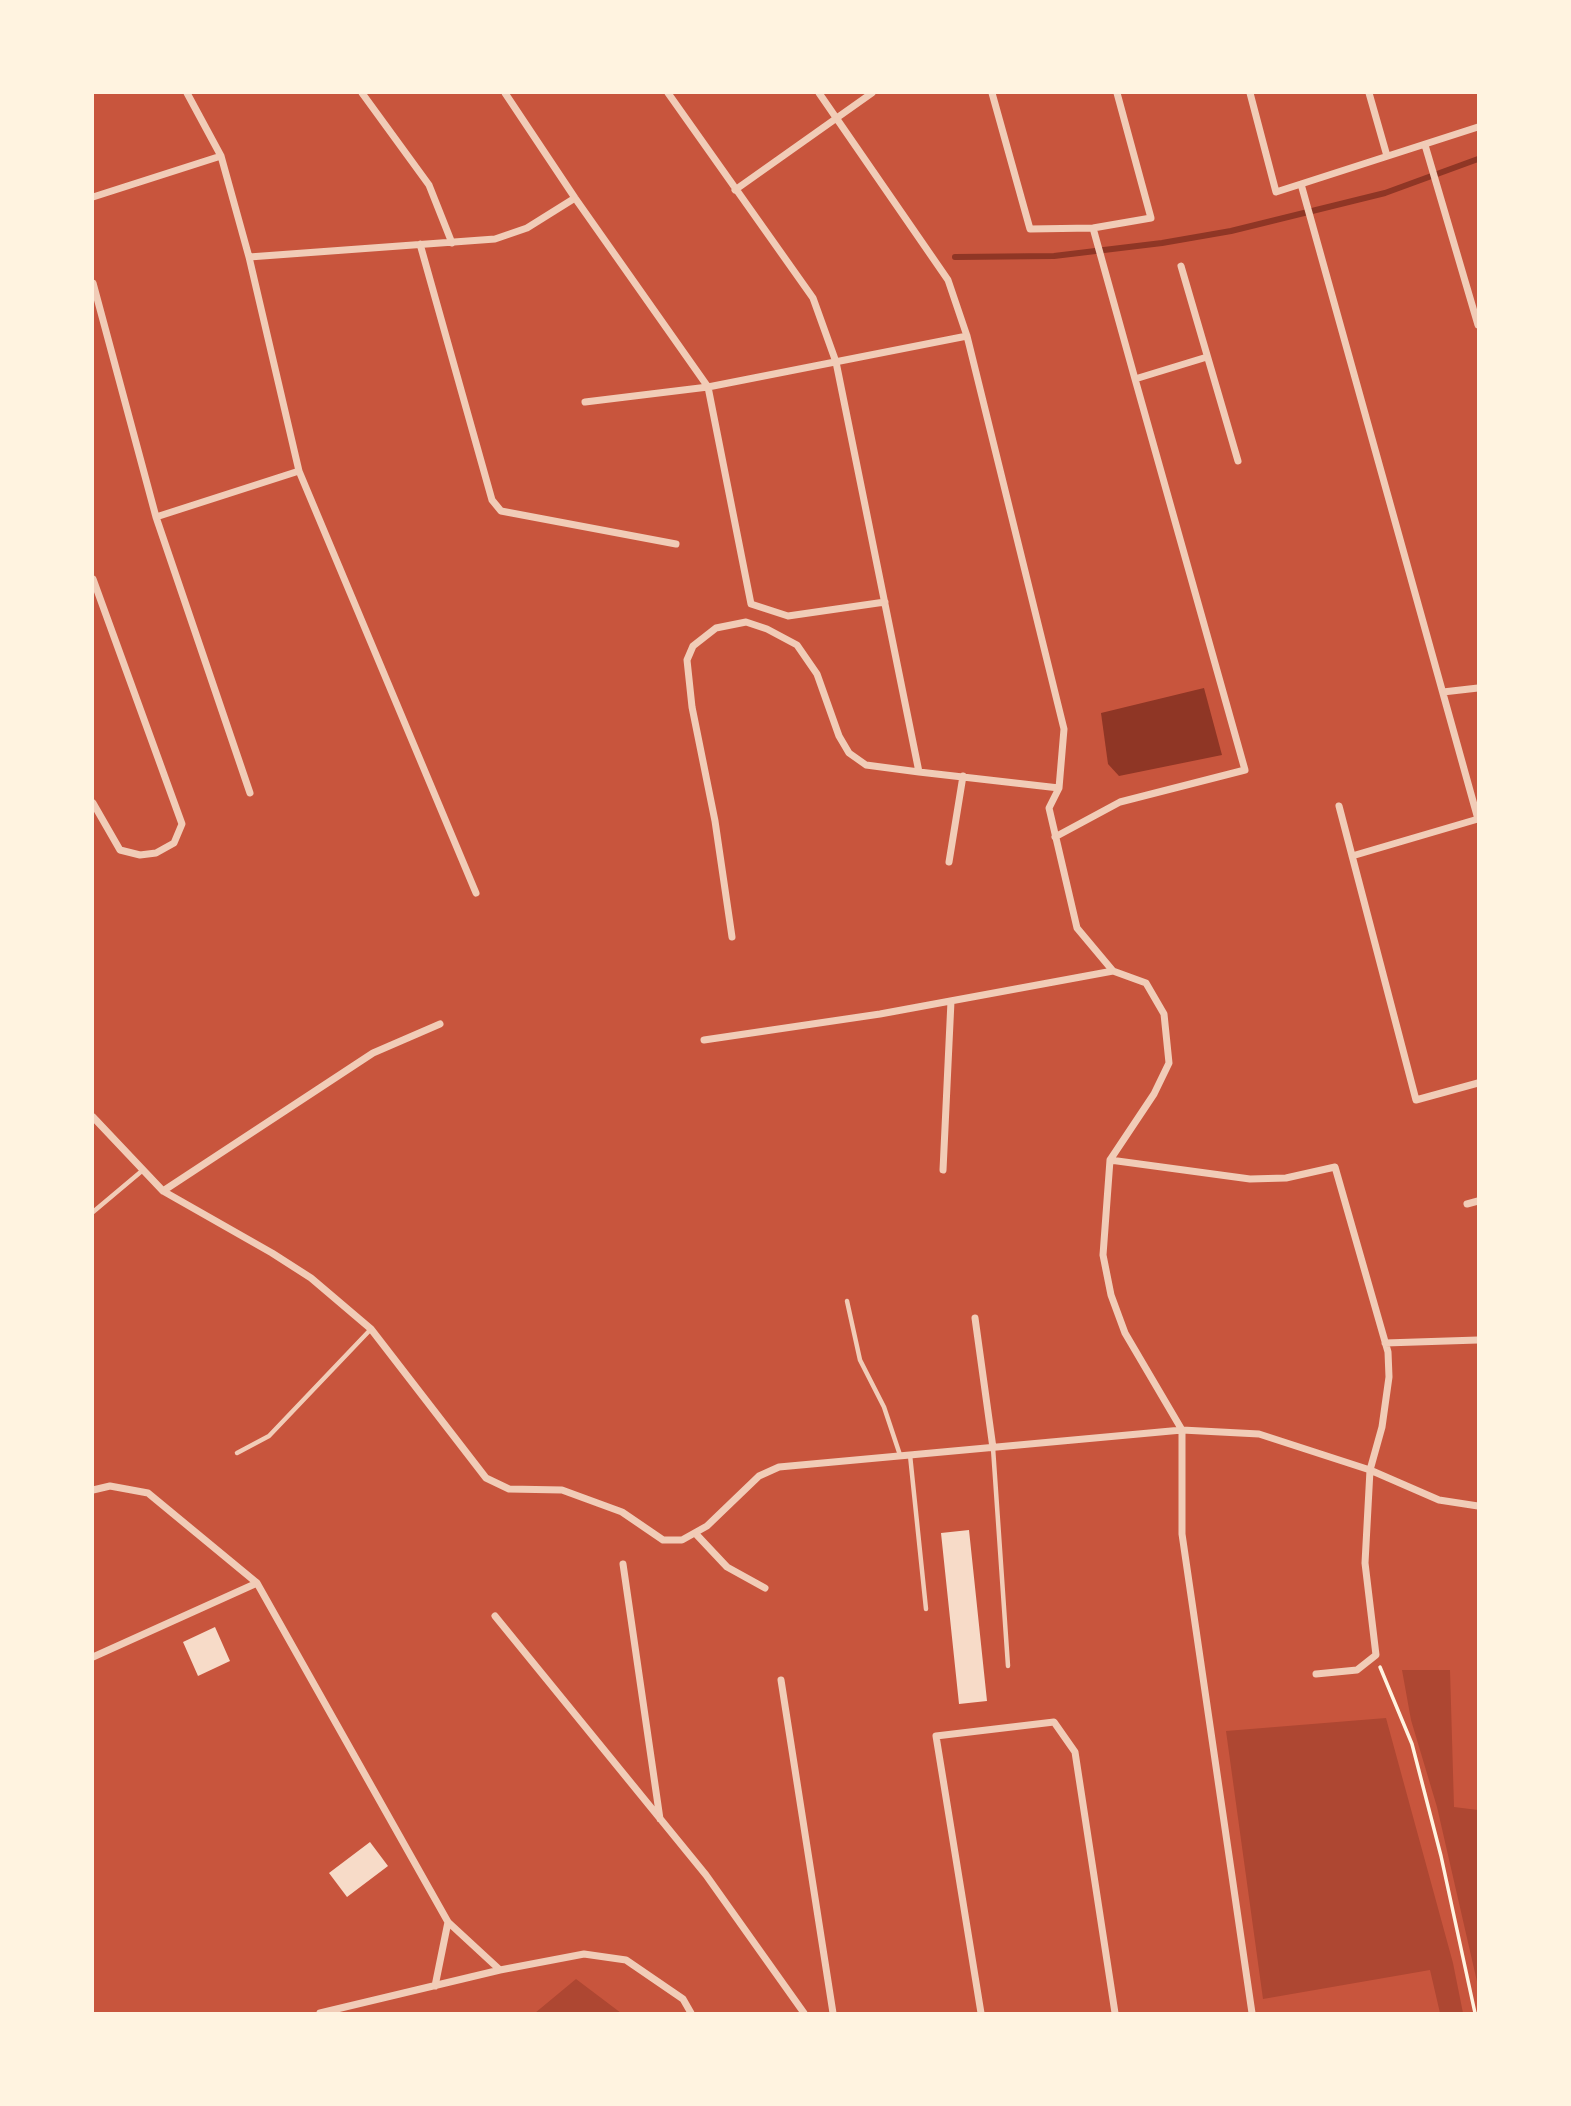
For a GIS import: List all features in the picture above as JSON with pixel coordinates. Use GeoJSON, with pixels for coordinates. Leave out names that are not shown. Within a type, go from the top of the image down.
{"type":"FeatureCollection","features":[{"type":"Feature","properties":{"kind":"street"},"geometry":{"type":"LineString","coordinates":[[187,93],[221,156],[249,257],[299,471],[476,893]]}},
{"type":"Feature","properties":{"kind":"street"},"geometry":{"type":"LineString","coordinates":[[362,93],[429,185],[452,243]]}},
{"type":"Feature","properties":{"kind":"street"},"geometry":{"type":"LineString","coordinates":[[505,93],[708,387],[751,604],[788,616],[885,602]]}},
{"type":"Feature","properties":{"kind":"street"},"geometry":{"type":"LineString","coordinates":[[668,93],[813,298],[836,362],[919,772]]}},
{"type":"Feature","properties":{"kind":"street"},"geometry":{"type":"LineString","coordinates":[[819,93],[948,280],[967,336],[1064,729],[1059,788],[1049,808],[1077,928],[1113,971],[1146,983],[1164,1014],[1169,1063],[1154,1094],[1110,1160],[1103,1255],[1111,1295],[1125,1333],[1182,1430],[1182,1534],[1252,2013]]}},
{"type":"Feature","properties":{"kind":"street"},"geometry":{"type":"LineString","coordinates":[[735,190],[872,93]]}},
{"type":"Feature","properties":{"kind":"street"},"geometry":{"type":"LineString","coordinates":[[992,93],[1030,229],[1093,228],[1151,218],[1117,93]]}},
{"type":"Feature","properties":{"kind":"street"},"geometry":{"type":"LineString","coordinates":[[1250,93],[1276,192],[1478,127]]}},
{"type":"Feature","properties":{"kind":"street"},"geometry":{"type":"LineString","coordinates":[[1369,93],[1387,156]]}},
{"type":"Feature","properties":{"kind":"street"},"geometry":{"type":"LineString","coordinates":[[1425,145],[1478,325]]}},
{"type":"Feature","properties":{"kind":"street"},"geometry":{"type":"LineString","coordinates":[[93,197],[221,156]]}},
{"type":"Feature","properties":{"kind":"street"},"geometry":{"type":"LineString","coordinates":[[1301,184],[1478,819],[1352,856]]}},
{"type":"Feature","properties":{"kind":"street"},"geometry":{"type":"LineString","coordinates":[[249,257],[495,239],[527,228],[575,198]]}},
{"type":"Feature","properties":{"kind":"street"},"geometry":{"type":"LineString","coordinates":[[1055,837],[1120,802],[1245,769],[1093,228]]}},
{"type":"Feature","properties":{"kind":"street"},"geometry":{"type":"LineString","coordinates":[[420,244],[492,500],[501,511],[676,544]]}},
{"type":"Feature","properties":{"kind":"street"},"geometry":{"type":"LineString","coordinates":[[1181,266],[1238,461]]}},
{"type":"Feature","properties":{"kind":"street"},"geometry":{"type":"LineString","coordinates":[[93,284],[156,517],[250,793]]}},
{"type":"Feature","properties":{"kind":"street"},"geometry":{"type":"LineString","coordinates":[[585,402],[708,387],[967,336]]}},
{"type":"Feature","properties":{"kind":"street"},"geometry":{"type":"LineString","coordinates":[[1135,379],[1207,357]]}},
{"type":"Feature","properties":{"kind":"street"},"geometry":{"type":"LineString","coordinates":[[156,517],[299,471]]}},
{"type":"Feature","properties":{"kind":"street"},"geometry":{"type":"LineString","coordinates":[[93,579],[182,824],[174,843],[156,853],[140,855],[120,850],[93,803]]}},
{"type":"Feature","properties":{"kind":"street"},"geometry":{"type":"LineString","coordinates":[[732,937],[715,821],[692,707],[687,660],[693,646],[716,628],[746,622],[767,629],[797,645],[817,674],[839,736],[849,753],[866,765],[1059,788]]}},
{"type":"Feature","properties":{"kind":"street"},"geometry":{"type":"LineString","coordinates":[[1443,692],[1478,688]]}},
{"type":"Feature","properties":{"kind":"street"},"geometry":{"type":"LineString","coordinates":[[949,862],[963,776]]}},
{"type":"Feature","properties":{"kind":"street"},"geometry":{"type":"LineString","coordinates":[[1339,806],[1416,1100],[1478,1083]]}},
{"type":"Feature","properties":{"kind":"street"},"geometry":{"type":"LineString","coordinates":[[704,1040],[880,1014],[1113,971]]}},
{"type":"Feature","properties":{"kind":"street"},"geometry":{"type":"LineString","coordinates":[[943,1170],[951,1001]]}},
{"type":"Feature","properties":{"kind":"street"},"geometry":{"type":"LineString","coordinates":[[163,1191],[373,1053],[440,1024]]}},
{"type":"Feature","properties":{"kind":"street"},"geometry":{"type":"LineString","coordinates":[[93,1117],[163,1191],[311,1278],[370,1329],[486,1478],[509,1489],[562,1490],[622,1512],[663,1540],[682,1540],[707,1526],[759,1476],[779,1467],[1182,1430],[1259,1434],[1370,1471],[1439,1500],[1478,1506]]}},
{"type":"Feature","properties":{"kind":"street"},"geometry":{"type":"LineString","coordinates":[[1110,1160],[1250,1179],[1286,1178],[1335,1167],[1388,1352],[1389,1377],[1382,1427],[1370,1471],[1365,1563],[1376,1656],[1357,1670],[1316,1674]]}},
{"type":"Feature","properties":{"kind":"street"},"geometry":{"type":"LineString","coordinates":[[1467,1204],[1478,1201]]}},
{"type":"Feature","properties":{"kind":"street"},"geometry":{"type":"LineString","coordinates":[[975,1318],[993,1448]]}},
{"type":"Feature","properties":{"kind":"street"},"geometry":{"type":"LineString","coordinates":[[1385,1343],[1478,1340]]}},
{"type":"Feature","properties":{"kind":"street"},"geometry":{"type":"LineString","coordinates":[[93,1490],[110,1486],[148,1493],[257,1583],[448,1922],[500,1970]]}},
{"type":"Feature","properties":{"kind":"street"},"geometry":{"type":"LineString","coordinates":[[695,1533],[727,1567],[765,1588]]}},
{"type":"Feature","properties":{"kind":"street"},"geometry":{"type":"LineString","coordinates":[[623,1564],[661,1821]]}},
{"type":"Feature","properties":{"kind":"street"},"geometry":{"type":"LineString","coordinates":[[93,1657],[257,1583]]}},
{"type":"Feature","properties":{"kind":"street"},"geometry":{"type":"LineString","coordinates":[[495,1616],[706,1875],[804,2013]]}},
{"type":"Feature","properties":{"kind":"street"},"geometry":{"type":"LineString","coordinates":[[781,1680],[833,2013]]}},
{"type":"Feature","properties":{"kind":"street"},"geometry":{"type":"LineString","coordinates":[[981,2013],[936,1736],[1054,1722],[1075,1752],[1115,2013]]}},
{"type":"Feature","properties":{"kind":"street"},"geometry":{"type":"LineString","coordinates":[[435,1986],[448,1922]]}},
{"type":"Feature","properties":{"kind":"street"},"geometry":{"type":"LineString","coordinates":[[320,2013],[500,1970],[584,1954],[626,1960],[682,1999],[691,2013]]}},
{"type":"Feature","properties":{"kind":"lane"},"geometry":{"type":"LineString","coordinates":[[93,1212],[143,1170]]}},
{"type":"Feature","properties":{"kind":"lane"},"geometry":{"type":"LineString","coordinates":[[847,1301],[860,1360],[884,1407],[900,1456]]}},
{"type":"Feature","properties":{"kind":"lane"},"geometry":{"type":"LineString","coordinates":[[237,1453],[269,1436],[370,1329]]}},
{"type":"Feature","properties":{"kind":"lane"},"geometry":{"type":"LineString","coordinates":[[993,1448],[1008,1666]]}},
{"type":"Feature","properties":{"kind":"lane"},"geometry":{"type":"LineString","coordinates":[[911,1455],[926,1609]]}},
{"type":"Feature","properties":{"kind":"path"},"geometry":{"type":"LineString","coordinates":[[1376,1656],[1412,1744],[1441,1856],[1475,2013]]}},
{"type":"Feature","properties":{"kind":"shaded area"},"geometry":{"type":"Polygon","coordinates":[[[1204,688],[1222,755],[1119,776],[1108,764],[1101,713],[1204,688]]]}},
{"type":"Feature","properties":{"kind":"shaded area"},"geometry":{"type":"Polygon","coordinates":[[[1402,1670],[1450,1670],[1454,1807],[1478,1810],[1478,1986],[1437,1807],[1411,1720],[1402,1670]]]}},
{"type":"Feature","properties":{"kind":"shaded area"},"geometry":{"type":"Polygon","coordinates":[[[1386,1718],[1453,1963],[1463,2013],[1440,2013],[1430,1970],[1263,1999],[1226,1731],[1386,1718]]]}},
{"type":"Feature","properties":{"kind":"shaded area"},"geometry":{"type":"Polygon","coordinates":[[[576,1979],[621,2013],[535,2013],[576,1979]]]}},
{"type":"Feature","properties":{"kind":"building"},"geometry":{"type":"Polygon","coordinates":[[[969,1530],[987,1701],[959,1704],[941,1533],[969,1530]]]}},
{"type":"Feature","properties":{"kind":"building"},"geometry":{"type":"Polygon","coordinates":[[[215,1627],[230,1661],[198,1676],[183,1642],[215,1627]]]}},
{"type":"Feature","properties":{"kind":"building"},"geometry":{"type":"Polygon","coordinates":[[[370,1842],[388,1866],[347,1897],[329,1873],[370,1842]]]}},
{"type":"Feature","properties":{"kind":"waterway"},"geometry":{"type":"LineString","coordinates":[[955,257],[1054,256],[1162,243],[1231,231],[1385,193],[1478,159]]}}]}
